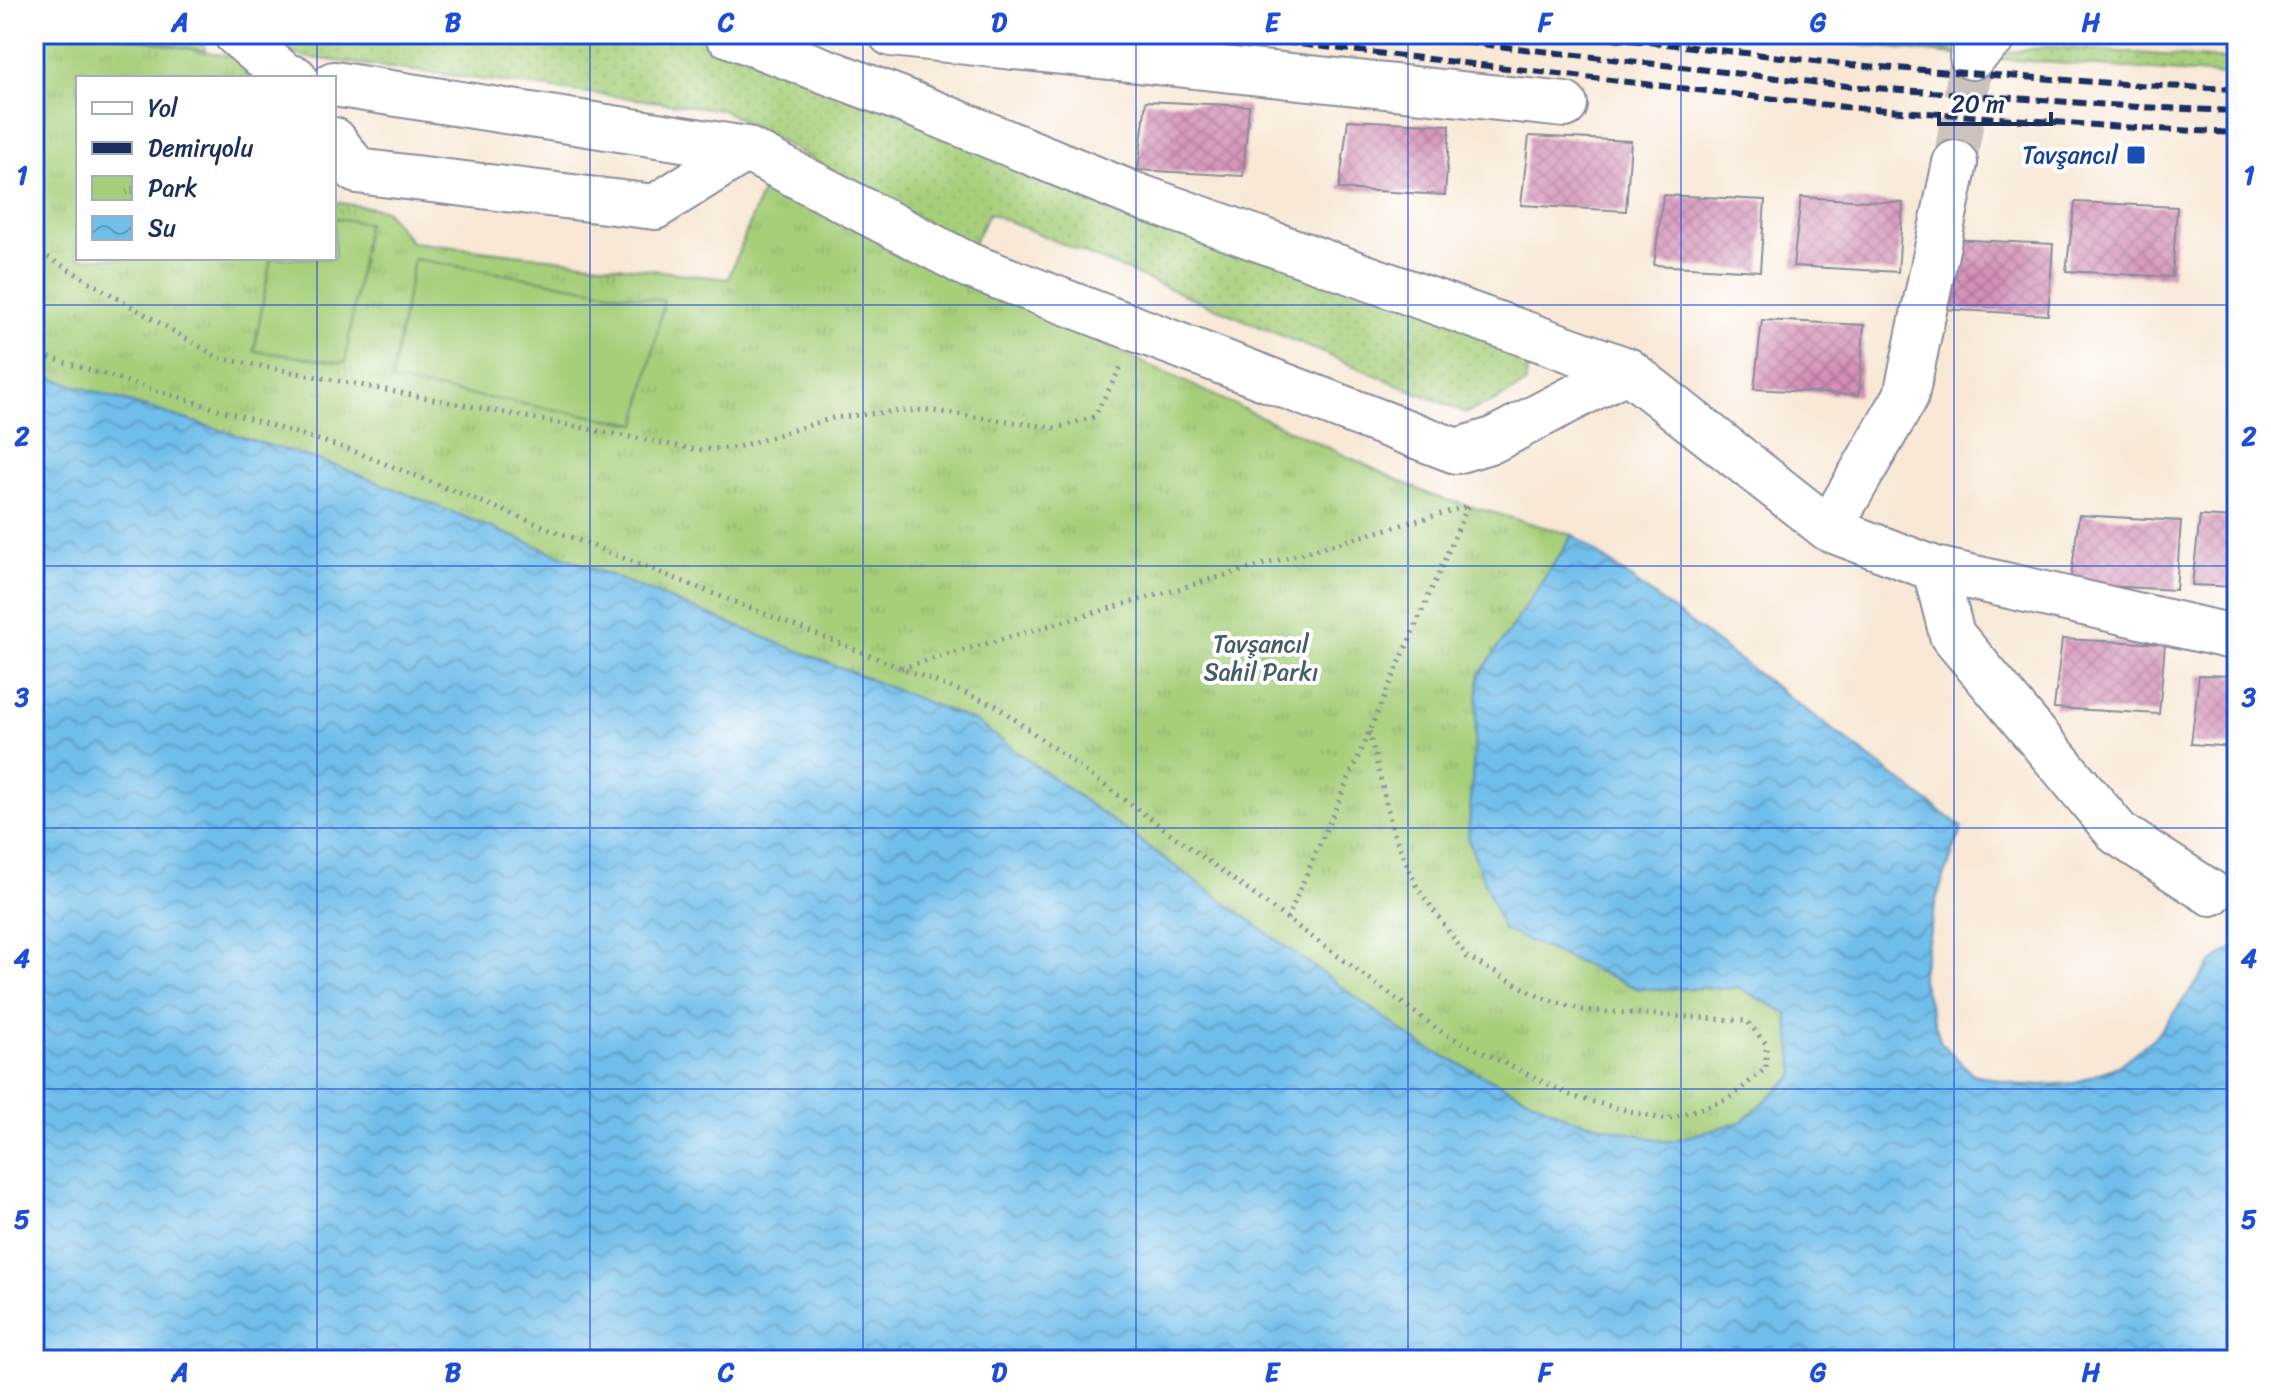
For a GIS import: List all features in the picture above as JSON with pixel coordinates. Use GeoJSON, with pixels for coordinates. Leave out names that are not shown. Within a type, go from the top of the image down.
{"type":"FeatureCollection","features":[{"type":"Feature","properties":{"kind":"street"},"geometry":{"type":"LineString","coordinates":[[727,34],[900,99],[1135,195],[1627,370],[1829,529],[1935,569],[2237,638]]}},
{"type":"Feature","properties":{"kind":"street"},"geometry":{"type":"LineString","coordinates":[[891,34],[1565,105]]}},
{"type":"Feature","properties":{"kind":"street"},"geometry":{"type":"LineString","coordinates":[[238,35],[288,76]]}},
{"type":"Feature","properties":{"kind":"street"},"geometry":{"type":"LineString","coordinates":[[336,84],[746,149],[968,265],[1456,451],[1493,440],[1627,370]]}},
{"type":"Feature","properties":{"kind":"street"},"geometry":{"type":"LineString","coordinates":[[336,143],[357,171],[655,207],[746,149]]}},
{"type":"Feature","properties":{"kind":"street"},"geometry":{"type":"LineString","coordinates":[[1829,529],[1906,396],[1955,163]]}},
{"type":"Feature","properties":{"kind":"street"},"geometry":{"type":"LineString","coordinates":[[1935,569],[1952,635],[2118,833],[2211,893]]}},
{"type":"Feature","properties":{"kind":"path"},"geometry":{"type":"LineString","coordinates":[[34,249],[219,358],[698,450],[738,447],[833,418],[887,412],[926,410],[1056,428],[1094,417],[1127,355]]}},
{"type":"Feature","properties":{"kind":"path"},"geometry":{"type":"LineString","coordinates":[[34,353],[348,449],[995,705],[1443,1033],[1574,1097],[1665,1120],[1729,1099],[1766,1068],[1766,1044],[1747,1021],[1583,1010],[1540,997],[1467,957],[1417,887],[1393,832],[1369,731]]}},
{"type":"Feature","properties":{"kind":"path"},"geometry":{"type":"LineString","coordinates":[[901,668],[1468,506],[1287,919]]}},
{"type":"Feature","properties":{"kind":"green space","name":"Tavşancıl Sahil Parkı"},"geometry":{"type":"Polygon","coordinates":[[[34,34],[108,34],[267,63],[269,76],[76,76],[76,260],[336,260],[336,202],[385,210],[411,242],[728,279],[769,174],[951,274],[1433,496],[1573,535],[1479,676],[1639,989],[1738,988],[1787,1013],[1795,1074],[1741,1122],[1668,1142],[1569,1118],[1423,1046],[976,722],[337,466],[34,373],[34,34]]]}},
{"type":"Feature","properties":{"kind":"green space"},"geometry":{"type":"Polygon","coordinates":[[[108,34],[199,34],[206,51],[108,34]]]}},
{"type":"Feature","properties":{"kind":"green space"},"geometry":{"type":"Polygon","coordinates":[[[259,34],[704,34],[1532,345],[1525,384],[1466,413],[989,213],[971,247],[723,110],[305,57],[280,50],[259,34]]]}},
{"type":"Feature","properties":{"kind":"green space"},"geometry":{"type":"Polygon","coordinates":[[[1761,34],[1979,34],[1972,57],[1761,34]]]}},
{"type":"Feature","properties":{"kind":"green space"},"geometry":{"type":"Polygon","coordinates":[[[2048,47],[2237,60],[2237,76],[1972,57],[2048,47]]]}},
{"type":"Feature","properties":{"kind":"green space"},"geometry":{"type":"Polygon","coordinates":[[[336,218],[367,223],[345,363],[254,351],[271,260],[336,260],[336,218]]]}},
{"type":"Feature","properties":{"kind":"green space"},"geometry":{"type":"Polygon","coordinates":[[[414,259],[664,301],[637,424],[391,381],[414,259]]]}},
{"type":"Feature","properties":{"kind":"water"},"geometry":{"type":"Polygon","coordinates":[[[34,373],[337,466],[976,722],[1423,1046],[1569,1118],[1668,1142],[1741,1122],[1795,1075],[1787,1013],[1738,988],[1639,989],[1503,930],[1468,839],[1479,676],[1573,535],[1962,827],[1936,900],[1921,977],[1941,1043],[1973,1074],[2024,1086],[2074,1083],[2118,1066],[2156,1036],[2211,963],[2237,945],[2237,1360],[34,1360],[34,373]]]}},
{"type":"Feature","properties":{"kind":"building"},"geometry":{"type":"Polygon","coordinates":[[[1146,101],[1249,106],[1243,176],[1138,170],[1146,101]]]}},
{"type":"Feature","properties":{"kind":"building"},"geometry":{"type":"Polygon","coordinates":[[[1348,120],[1450,125],[1445,195],[1339,189],[1348,120]]]}},
{"type":"Feature","properties":{"kind":"building"},"geometry":{"type":"Polygon","coordinates":[[[1529,136],[1631,141],[1626,211],[1521,205],[1529,136]]]}},
{"type":"Feature","properties":{"kind":"building"},"geometry":{"type":"Polygon","coordinates":[[[1663,195],[1765,200],[1760,271],[1654,265],[1663,195]]]}},
{"type":"Feature","properties":{"kind":"building"},"geometry":{"type":"Polygon","coordinates":[[[1801,197],[1903,203],[1898,272],[1793,266],[1801,197]]]}},
{"type":"Feature","properties":{"kind":"building"},"geometry":{"type":"Polygon","coordinates":[[[2075,202],[2177,207],[2172,277],[2066,271],[2075,202]]]}},
{"type":"Feature","properties":{"kind":"building"},"geometry":{"type":"Polygon","coordinates":[[[1950,239],[2053,244],[2048,315],[1942,309],[1950,239]]]}},
{"type":"Feature","properties":{"kind":"building"},"geometry":{"type":"Polygon","coordinates":[[[1762,320],[1864,325],[1859,395],[1754,389],[1762,320]]]}},
{"type":"Feature","properties":{"kind":"building"},"geometry":{"type":"Polygon","coordinates":[[[2079,515],[2181,521],[2176,590],[2070,584],[2079,515]]]}},
{"type":"Feature","properties":{"kind":"building"},"geometry":{"type":"Polygon","coordinates":[[[2200,516],[2237,518],[2237,587],[2192,585],[2200,516]]]}},
{"type":"Feature","properties":{"kind":"building"},"geometry":{"type":"Polygon","coordinates":[[[2062,639],[2165,644],[2159,714],[2054,708],[2062,639]]]}},
{"type":"Feature","properties":{"kind":"building"},"geometry":{"type":"Polygon","coordinates":[[[2199,675],[2237,676],[2237,747],[2191,744],[2199,675]]]}},
{"type":"Feature","properties":{"kind":"tunnel"},"geometry":{"type":"LineString","coordinates":[[1955,163],[1972,57]]}},
{"type":"Feature","properties":{"kind":"railway"},"geometry":{"type":"LineString","coordinates":[[1212,34],[1845,107],[2237,133]]}},
{"type":"Feature","properties":{"kind":"railway"},"geometry":{"type":"LineString","coordinates":[[1393,34],[1847,86],[2237,111]]}},
{"type":"Feature","properties":{"kind":"railway"},"geometry":{"type":"LineString","coordinates":[[1577,34],[1851,65],[2237,89]]}},
{"type":"Feature","properties":{"kind":"place","name":"Tavşancıl"},"geometry":{"type":"Point","coordinates":[2136,155]}}]}
